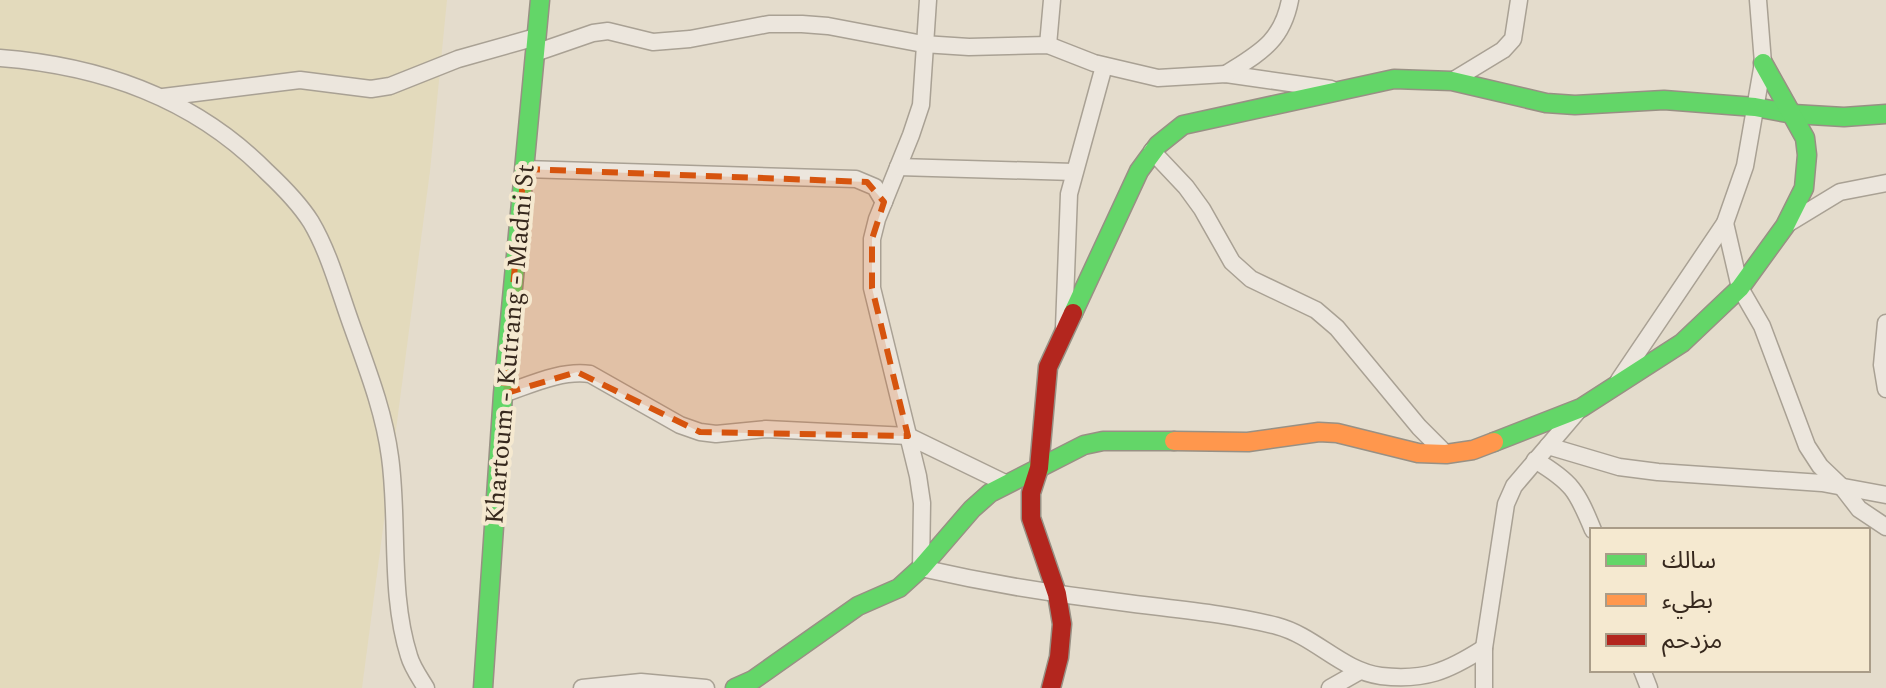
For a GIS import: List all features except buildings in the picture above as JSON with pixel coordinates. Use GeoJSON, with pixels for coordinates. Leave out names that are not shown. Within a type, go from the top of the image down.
{"type":"FeatureCollection","features":[{"type":"Feature","properties":{"kind":"main road","name":"Khartoum - Kutrang - Madni St"},"geometry":{"type":"LineString","coordinates":[[483,688],[503,394],[540,0]]}},
{"type":"Feature","properties":{"kind":"main road"},"geometry":{"type":"LineString","coordinates":[[735,688],[753,680],[858,606],[899,588],[990,493],[1084,445],[1103,441],[1248,442],[1319,432],[1337,433],[1418,453],[1446,454],[1473,450],[1581,408],[1682,343],[1740,288],[1785,226],[1804,188],[1807,170],[1805,138],[1763,63]]}},
{"type":"Feature","properties":{"kind":"main road"},"geometry":{"type":"LineString","coordinates":[[1051,688],[1059,657],[1062,624],[1057,594],[1031,518],[1031,493],[1039,468],[1048,367],[1139,171],[1167,135],[1183,125],[1336,89],[1394,79],[1452,81],[1546,103],[1575,105],[1664,100],[1755,107],[1793,114],[1844,117],[1886,114]]}},
{"type":"Feature","properties":{"kind":"street"},"geometry":{"type":"LineString","coordinates":[[928,0],[921,105],[872,239],[872,288],[922,503],[921,568],[990,584],[1277,626],[1301,634],[1360,671],[1379,676],[1427,676],[1453,667],[1484,648]]}},
{"type":"Feature","properties":{"kind":"street"},"geometry":{"type":"LineString","coordinates":[[1048,45],[1052,0]]}},
{"type":"Feature","properties":{"kind":"street"},"geometry":{"type":"LineString","coordinates":[[1226,74],[1273,41],[1290,0]]}},
{"type":"Feature","properties":{"kind":"street"},"geometry":{"type":"LineString","coordinates":[[1452,81],[1503,50],[1513,39],[1519,0]]}},
{"type":"Feature","properties":{"kind":"street"},"geometry":{"type":"LineString","coordinates":[[1615,384],[1725,223],[1745,166],[1763,63],[1758,6],[1741,0]]}},
{"type":"Feature","properties":{"kind":"street"},"geometry":{"type":"LineString","coordinates":[[161,97],[300,80],[371,89],[390,86],[458,59],[593,33],[608,31],[653,42],[690,39],[769,24],[828,26],[923,44],[969,47],[1048,45],[1104,66],[1158,78],[1226,74],[1336,89]]}},
{"type":"Feature","properties":{"kind":"street"},"geometry":{"type":"LineString","coordinates":[[0,58],[45,61],[114,79],[187,109],[246,150],[294,198],[312,224],[331,267],[379,404],[391,470],[400,617],[409,659],[426,688]]}},
{"type":"Feature","properties":{"kind":"street"},"geometry":{"type":"LineString","coordinates":[[1064,331],[1066,224],[1074,172],[1104,66]]}},
{"type":"Feature","properties":{"kind":"street"},"geometry":{"type":"LineString","coordinates":[[1152,151],[1202,209],[1232,262],[1251,279],[1316,310],[1337,328],[1419,427],[1446,454]]}},
{"type":"Feature","properties":{"kind":"street"},"geometry":{"type":"LineString","coordinates":[[898,167],[1074,172]]}},
{"type":"Feature","properties":{"kind":"street"},"geometry":{"type":"LineString","coordinates":[[524,169],[856,179],[875,187],[884,202]]}},
{"type":"Feature","properties":{"kind":"street"},"geometry":{"type":"LineString","coordinates":[[1785,226],[1796,216],[1840,192],[1886,183]]}},
{"type":"Feature","properties":{"kind":"street"},"geometry":{"type":"LineString","coordinates":[[1725,223],[1740,288],[1762,326],[1807,446],[1820,466],[1859,509],[1886,527]]}},
{"type":"Feature","properties":{"kind":"street"},"geometry":{"type":"LineString","coordinates":[[1886,323],[1882,365],[1886,389]]}},
{"type":"Feature","properties":{"kind":"street"},"geometry":{"type":"LineString","coordinates":[[503,394],[561,375],[577,372],[590,374],[680,425],[700,432],[716,434],[766,429],[908,436],[1007,484]]}},
{"type":"Feature","properties":{"kind":"street"},"geometry":{"type":"LineString","coordinates":[[1484,688],[1484,648],[1506,504],[1514,486],[1581,408]]}},
{"type":"Feature","properties":{"kind":"street"},"geometry":{"type":"LineString","coordinates":[[1548,446],[1619,467],[1842,487],[1886,495]]}},
{"type":"Feature","properties":{"kind":"street"},"geometry":{"type":"LineString","coordinates":[[1535,460],[1563,477],[1578,494],[1592,528]]}},
{"type":"Feature","properties":{"kind":"street"},"geometry":{"type":"LineString","coordinates":[[1330,688],[1360,671]]}},
{"type":"Feature","properties":{"kind":"street"},"geometry":{"type":"LineString","coordinates":[[582,688],[641,682],[706,688]]}},
{"type":"Feature","properties":{"kind":"highlighted area"},"geometry":{"type":"Polygon","coordinates":[[[524,169],[867,182],[884,202],[872,239],[872,288],[908,436],[700,432],[577,372],[503,394],[524,169]]]}},
{"type":"Feature","properties":{"kind":"shaded area"},"geometry":{"type":"Polygon","coordinates":[[[0,0],[447,0],[430,171],[362,688],[0,688],[0,0]]]}},
{"type":"Feature","properties":{"kind":"traffic: fast"},"geometry":{"type":"LineString","coordinates":[[483,688],[503,394],[540,0]]}},
{"type":"Feature","properties":{"kind":"traffic: fast"},"geometry":{"type":"LineString","coordinates":[[1494,442],[1581,408],[1682,343],[1740,288],[1785,226],[1804,188],[1805,138],[1763,63]]}},
{"type":"Feature","properties":{"kind":"traffic: fast"},"geometry":{"type":"LineString","coordinates":[[1073,313],[1139,171],[1158,145],[1183,125],[1394,79],[1452,81],[1546,103],[1575,105],[1664,100],[1755,107],[1793,114],[1844,117],[1886,114]]}},
{"type":"Feature","properties":{"kind":"traffic: fast"},"geometry":{"type":"LineString","coordinates":[[735,688],[753,680],[858,606],[899,588],[990,493],[1084,445],[1103,441],[1174,441]]}},
{"type":"Feature","properties":{"kind":"traffic: slow"},"geometry":{"type":"LineString","coordinates":[[1174,441],[1248,442],[1319,432],[1337,433],[1418,453],[1446,454],[1473,450],[1494,442]]}},
{"type":"Feature","properties":{"kind":"traffic: jam"},"geometry":{"type":"LineString","coordinates":[[1051,688],[1059,657],[1062,624],[1057,594],[1031,518],[1031,493],[1039,468],[1048,367],[1073,313]]}}]}
